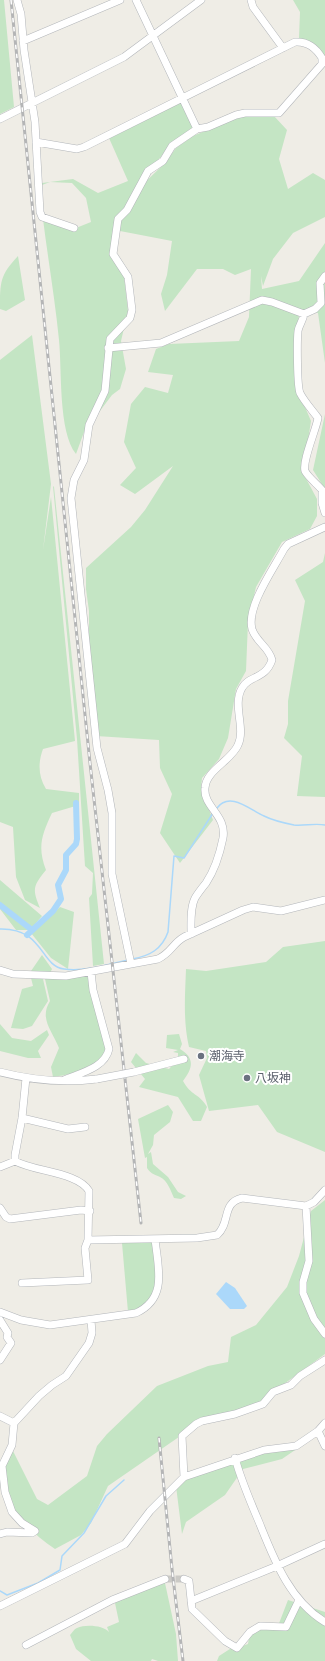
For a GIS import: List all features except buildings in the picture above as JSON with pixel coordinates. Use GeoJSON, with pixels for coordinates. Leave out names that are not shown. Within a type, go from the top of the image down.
{"type":"FeatureCollection","features":[{"type":"Feature","properties":{"kind":"street"},"geometry":{"type":"LineString","coordinates":[[17,0],[21,14],[23,41],[33,103],[40,212],[42,217],[74,228]]}},
{"type":"Feature","properties":{"kind":"street"},"geometry":{"type":"LineString","coordinates":[[23,41],[120,0]]}},
{"type":"Feature","properties":{"kind":"street"},"geometry":{"type":"LineString","coordinates":[[136,0],[197,129]]}},
{"type":"Feature","properties":{"kind":"street"},"geometry":{"type":"LineString","coordinates":[[0,119],[124,57],[201,0]]}},
{"type":"Feature","properties":{"kind":"street"},"geometry":{"type":"LineString","coordinates":[[251,0],[253,7],[283,48]]}},
{"type":"Feature","properties":{"kind":"street"},"geometry":{"type":"LineString","coordinates":[[36,142],[77,149],[84,147],[295,42],[306,43],[313,46],[322,58],[322,64],[279,113],[246,113],[197,129],[172,146],[163,161],[148,171],[127,210],[118,219],[113,254],[128,277],[132,310],[130,318],[110,339],[105,391],[89,425],[84,460],[74,480],[72,498],[97,748],[108,790],[112,813],[112,874],[131,964]]}},
{"type":"Feature","properties":{"kind":"street"},"geometry":{"type":"LineString","coordinates":[[108,348],[161,343],[262,300],[272,302],[304,314],[315,309],[321,303],[320,283],[325,276]]}},
{"type":"Feature","properties":{"kind":"street"},"geometry":{"type":"LineString","coordinates":[[304,314],[304,320],[298,331],[298,375],[300,392],[318,418],[304,466],[306,472],[322,490],[322,503],[325,513]]}},
{"type":"Feature","properties":{"kind":"street"},"geometry":{"type":"LineString","coordinates":[[191,934],[194,899],[212,872],[223,838],[222,821],[205,796],[207,779],[232,754],[238,745],[240,736],[239,698],[242,688],[248,681],[263,675],[272,660],[270,652],[252,630],[251,622],[260,593],[288,544],[325,527]]}},
{"type":"Feature","properties":{"kind":"street"},"geometry":{"type":"LineString","coordinates":[[0,970],[14,974],[60,976],[91,972],[158,959],[167,954],[177,941],[248,909],[253,908],[281,911],[325,900]]}},
{"type":"Feature","properties":{"kind":"street"},"geometry":{"type":"LineString","coordinates":[[64,1080],[98,1065],[107,1056],[109,1049],[93,990],[91,972]]}},
{"type":"Feature","properties":{"kind":"street"},"geometry":{"type":"LineString","coordinates":[[0,1072],[26,1078],[64,1080],[72,1082],[97,1080],[184,1059]]}},
{"type":"Feature","properties":{"kind":"street"},"geometry":{"type":"LineString","coordinates":[[15,1161],[22,1118],[26,1078]]}},
{"type":"Feature","properties":{"kind":"street"},"geometry":{"type":"LineString","coordinates":[[22,1118],[68,1129],[85,1127]]}},
{"type":"Feature","properties":{"kind":"street"},"geometry":{"type":"LineString","coordinates":[[0,1167],[15,1161],[32,1169],[58,1175],[85,1184],[89,1191],[90,1211],[88,1240],[85,1248],[88,1280],[22,1283]]}},
{"type":"Feature","properties":{"kind":"street"},"geometry":{"type":"LineString","coordinates":[[88,1240],[197,1238],[216,1235],[222,1228],[230,1204],[235,1199],[242,1198],[306,1206],[314,1202],[325,1190]]}},
{"type":"Feature","properties":{"kind":"street"},"geometry":{"type":"LineString","coordinates":[[306,1206],[309,1261],[303,1282],[303,1294],[314,1319],[325,1334]]}},
{"type":"Feature","properties":{"kind":"street"},"geometry":{"type":"LineString","coordinates":[[0,1208],[6,1217],[10,1219],[76,1211],[90,1211]]}},
{"type":"Feature","properties":{"kind":"street"},"geometry":{"type":"LineString","coordinates":[[0,1312],[21,1320],[43,1324],[91,1320],[136,1313],[154,1300],[158,1292],[159,1282],[155,1239]]}},
{"type":"Feature","properties":{"kind":"street"},"geometry":{"type":"LineString","coordinates":[[0,1320],[8,1333],[7,1337],[12,1343],[0,1360]]}},
{"type":"Feature","properties":{"kind":"street"},"geometry":{"type":"LineString","coordinates":[[0,1534],[12,1532],[32,1533],[35,1531],[22,1523],[12,1512],[2,1475],[2,1466],[14,1437],[14,1423],[38,1396],[66,1376],[89,1343],[92,1333],[91,1320]]}},
{"type":"Feature","properties":{"kind":"street"},"geometry":{"type":"LineString","coordinates":[[184,1476],[182,1436],[196,1424],[235,1414],[264,1404],[273,1392],[291,1385],[300,1376],[325,1360]]}},
{"type":"Feature","properties":{"kind":"street"},"geometry":{"type":"LineString","coordinates":[[0,1416],[14,1423]]}},
{"type":"Feature","properties":{"kind":"street"},"geometry":{"type":"LineString","coordinates":[[0,1606],[125,1544],[150,1511],[184,1476],[235,1458],[264,1450],[296,1446],[318,1431],[325,1423]]}},
{"type":"Feature","properties":{"kind":"street"},"geometry":{"type":"LineString","coordinates":[[318,1431],[325,1446]]}},
{"type":"Feature","properties":{"kind":"street"},"geometry":{"type":"LineString","coordinates":[[235,1458],[240,1477],[277,1566],[299,1600],[316,1616],[325,1622]]}},
{"type":"Feature","properties":{"kind":"street"},"geometry":{"type":"LineString","coordinates":[[191,1601],[277,1566],[325,1544]]}},
{"type":"Feature","properties":{"kind":"street"},"geometry":{"type":"LineString","coordinates":[[26,1645],[112,1600],[166,1579]]}},
{"type":"Feature","properties":{"kind":"street"},"geometry":{"type":"LineString","coordinates":[[184,1579],[188,1581],[190,1586],[192,1610],[225,1641],[237,1648],[250,1632],[260,1626],[286,1626],[299,1600]]}},
{"type":"Feature","properties":{"kind":"green space"},"geometry":{"type":"Polygon","coordinates":[[[0,0],[4,0],[14,107],[0,114],[0,0]]]}},
{"type":"Feature","properties":{"kind":"green space"},"geometry":{"type":"Polygon","coordinates":[[[293,0],[325,0],[325,56],[317,47],[299,38],[300,12],[293,0]]]}},
{"type":"Feature","properties":{"kind":"green space"},"geometry":{"type":"Polygon","coordinates":[[[181,102],[194,128],[171,143],[134,193],[165,163],[176,148],[193,136],[245,114],[274,116],[287,130],[279,159],[288,189],[313,173],[325,180],[325,217],[293,233],[273,259],[263,286],[261,276],[262,289],[299,281],[325,243],[325,363],[318,313],[299,310],[296,386],[311,421],[303,473],[317,499],[317,516],[310,529],[282,542],[256,587],[248,622],[246,671],[236,689],[228,738],[219,759],[202,778],[201,789],[213,820],[180,863],[160,833],[172,794],[160,768],[159,740],[96,736],[89,667],[89,611],[86,589],[86,568],[131,527],[145,510],[173,466],[135,494],[120,485],[136,468],[124,442],[131,404],[145,387],[168,393],[173,375],[148,372],[156,349],[169,344],[239,341],[249,317],[251,269],[235,275],[223,269],[197,269],[165,311],[161,294],[167,275],[172,241],[120,231],[113,254],[124,276],[128,311],[121,341],[126,369],[120,389],[112,395],[84,432],[76,454],[70,444],[66,431],[62,400],[56,310],[43,219],[71,230],[91,222],[86,198],[72,183],[50,182],[42,185],[42,183],[73,179],[98,193],[128,181],[109,138],[181,102]]]}},
{"type":"Feature","properties":{"kind":"green space"},"geometry":{"type":"Polygon","coordinates":[[[18,256],[25,300],[6,311],[0,309],[2,280],[8,268],[18,256]]]}},
{"type":"Feature","properties":{"kind":"green space"},"geometry":{"type":"Polygon","coordinates":[[[32,335],[51,484],[43,550],[51,497],[75,741],[43,749],[40,759],[40,774],[46,789],[79,793],[79,805],[52,813],[43,834],[41,847],[43,862],[46,870],[38,880],[35,888],[40,908],[25,900],[16,877],[13,827],[0,822],[0,360],[32,335]]]}},
{"type":"Feature","properties":{"kind":"green space"},"geometry":{"type":"Polygon","coordinates":[[[325,414],[325,489],[313,470],[325,414]]]}},
{"type":"Feature","properties":{"kind":"green space"},"geometry":{"type":"Polygon","coordinates":[[[53,486],[104,964],[93,966],[89,898],[92,894],[93,873],[85,866],[77,739],[53,486]]]}},
{"type":"Feature","properties":{"kind":"green space"},"geometry":{"type":"Polygon","coordinates":[[[325,553],[325,797],[297,796],[302,756],[284,738],[288,724],[288,701],[305,601],[295,580],[323,562],[325,553]]]}},
{"type":"Feature","properties":{"kind":"green space"},"geometry":{"type":"Polygon","coordinates":[[[0,880],[42,916],[30,930],[16,930],[0,909],[0,880]]]}},
{"type":"Feature","properties":{"kind":"green space"},"geometry":{"type":"Polygon","coordinates":[[[60,907],[74,912],[68,969],[51,958],[31,933],[60,907]]]}},
{"type":"Feature","properties":{"kind":"green space"},"geometry":{"type":"Polygon","coordinates":[[[325,941],[325,1152],[277,1132],[258,1105],[209,1111],[199,1075],[207,1058],[206,1051],[189,1047],[185,1008],[186,969],[206,971],[266,962],[283,947],[325,941]]]}},
{"type":"Feature","properties":{"kind":"green space"},"geometry":{"type":"Polygon","coordinates":[[[42,955],[52,969],[50,973],[31,971],[42,955]]]}},
{"type":"Feature","properties":{"kind":"green space"},"geometry":{"type":"Polygon","coordinates":[[[87,975],[105,1034],[106,1050],[104,1057],[99,1062],[84,1070],[53,1077],[51,1067],[59,1048],[46,1019],[47,1007],[50,1001],[45,979],[87,975]]]}},
{"type":"Feature","properties":{"kind":"green space"},"geometry":{"type":"Polygon","coordinates":[[[31,978],[43,979],[48,1001],[32,1026],[23,1029],[11,1028],[22,989],[33,986],[31,978]]]}},
{"type":"Feature","properties":{"kind":"green space"},"geometry":{"type":"Polygon","coordinates":[[[0,1024],[12,1038],[31,1041],[47,1030],[49,1035],[38,1051],[41,1058],[28,1058],[0,1051],[0,1024]]]}},
{"type":"Feature","properties":{"kind":"green space"},"geometry":{"type":"Polygon","coordinates":[[[179,1034],[182,1044],[180,1049],[188,1056],[191,1064],[189,1072],[183,1081],[207,1107],[201,1121],[193,1121],[178,1097],[139,1087],[145,1079],[131,1062],[136,1053],[146,1063],[169,1069],[178,1059],[178,1053],[173,1052],[178,1050],[166,1048],[167,1035],[179,1034]]]}},
{"type":"Feature","properties":{"kind":"green space"},"geometry":{"type":"Polygon","coordinates":[[[168,1105],[173,1112],[170,1122],[154,1135],[153,1145],[148,1154],[151,1152],[153,1164],[168,1177],[178,1192],[186,1196],[181,1199],[174,1198],[165,1181],[151,1173],[147,1168],[147,1157],[145,1158],[138,1119],[168,1105]]]}},
{"type":"Feature","properties":{"kind":"green space"},"geometry":{"type":"Polygon","coordinates":[[[325,1200],[325,1354],[273,1392],[260,1405],[202,1421],[108,1486],[91,1523],[81,1535],[55,1549],[37,1535],[28,1527],[14,1509],[9,1499],[4,1473],[12,1449],[37,1499],[48,1505],[87,1476],[97,1446],[107,1434],[157,1386],[208,1366],[228,1362],[231,1337],[256,1325],[287,1287],[299,1256],[311,1211],[325,1200]]]}},
{"type":"Feature","properties":{"kind":"green space"},"geometry":{"type":"Polygon","coordinates":[[[153,1241],[156,1264],[156,1284],[153,1293],[148,1301],[140,1307],[128,1312],[122,1243],[153,1241]]]}},
{"type":"Feature","properties":{"kind":"green space"},"geometry":{"type":"Polygon","coordinates":[[[298,1448],[282,1459],[243,1469],[225,1495],[186,1522],[182,1534],[176,1486],[184,1477],[238,1457],[298,1448]]]}},
{"type":"Feature","properties":{"kind":"green space"},"geometry":{"type":"Polygon","coordinates":[[[165,1583],[176,1634],[178,1661],[158,1661],[152,1659],[151,1661],[91,1661],[76,1649],[70,1635],[75,1629],[85,1626],[94,1626],[103,1628],[109,1632],[107,1627],[119,1622],[115,1603],[137,1590],[165,1583]]]}},
{"type":"Feature","properties":{"kind":"green space"},"geometry":{"type":"Polygon","coordinates":[[[288,1600],[325,1612],[325,1661],[217,1661],[219,1656],[233,1647],[237,1648],[248,1644],[250,1632],[256,1628],[278,1626],[288,1600]]]}},
{"type":"Feature","properties":{"kind":"water"},"geometry":{"type":"Polygon","coordinates":[[[226,1282],[235,1288],[247,1306],[244,1309],[230,1309],[216,1294],[226,1282]]]}},
{"type":"Feature","properties":{"kind":"waterway"},"geometry":{"type":"LineString","coordinates":[[217,808],[222,803],[234,801],[267,817],[282,822],[294,825],[325,825]]}},
{"type":"Feature","properties":{"kind":"waterway"},"geometry":{"type":"LineString","coordinates":[[27,935],[53,911],[61,899],[58,885],[66,870],[66,855],[76,844],[77,839],[76,803]]}},
{"type":"Feature","properties":{"kind":"waterway"},"geometry":{"type":"LineString","coordinates":[[132,959],[150,954],[159,947],[165,938],[168,932],[174,856],[184,858],[213,813]]}},
{"type":"Feature","properties":{"kind":"waterway"},"geometry":{"type":"LineString","coordinates":[[0,905],[32,930]]}},
{"type":"Feature","properties":{"kind":"waterway"},"geometry":{"type":"LineString","coordinates":[[0,929],[14,930],[25,934],[33,940],[50,961],[56,966],[64,969],[88,969],[128,960]]}},
{"type":"Feature","properties":{"kind":"waterway"},"geometry":{"type":"LineString","coordinates":[[0,1591],[7,1595],[38,1583],[60,1570],[62,1556],[84,1533],[106,1496],[124,1480]]}},
{"type":"Feature","properties":{"kind":"tunnel"},"geometry":{"type":"LineString","coordinates":[[165,1579],[184,1579]]}},
{"type":"Feature","properties":{"kind":"railway"},"geometry":{"type":"LineString","coordinates":[[11,0],[90,763],[141,1223]]}},
{"type":"Feature","properties":{"kind":"railway"},"geometry":{"type":"LineString","coordinates":[[159,1438],[183,1661]]}},
{"type":"Feature","properties":{"kind":"place","name":"潮海寺"},"geometry":{"type":"Point","coordinates":[201,1056]}},
{"type":"Feature","properties":{"kind":"place","name":"八坂神"},"geometry":{"type":"Point","coordinates":[247,1078]}}]}
